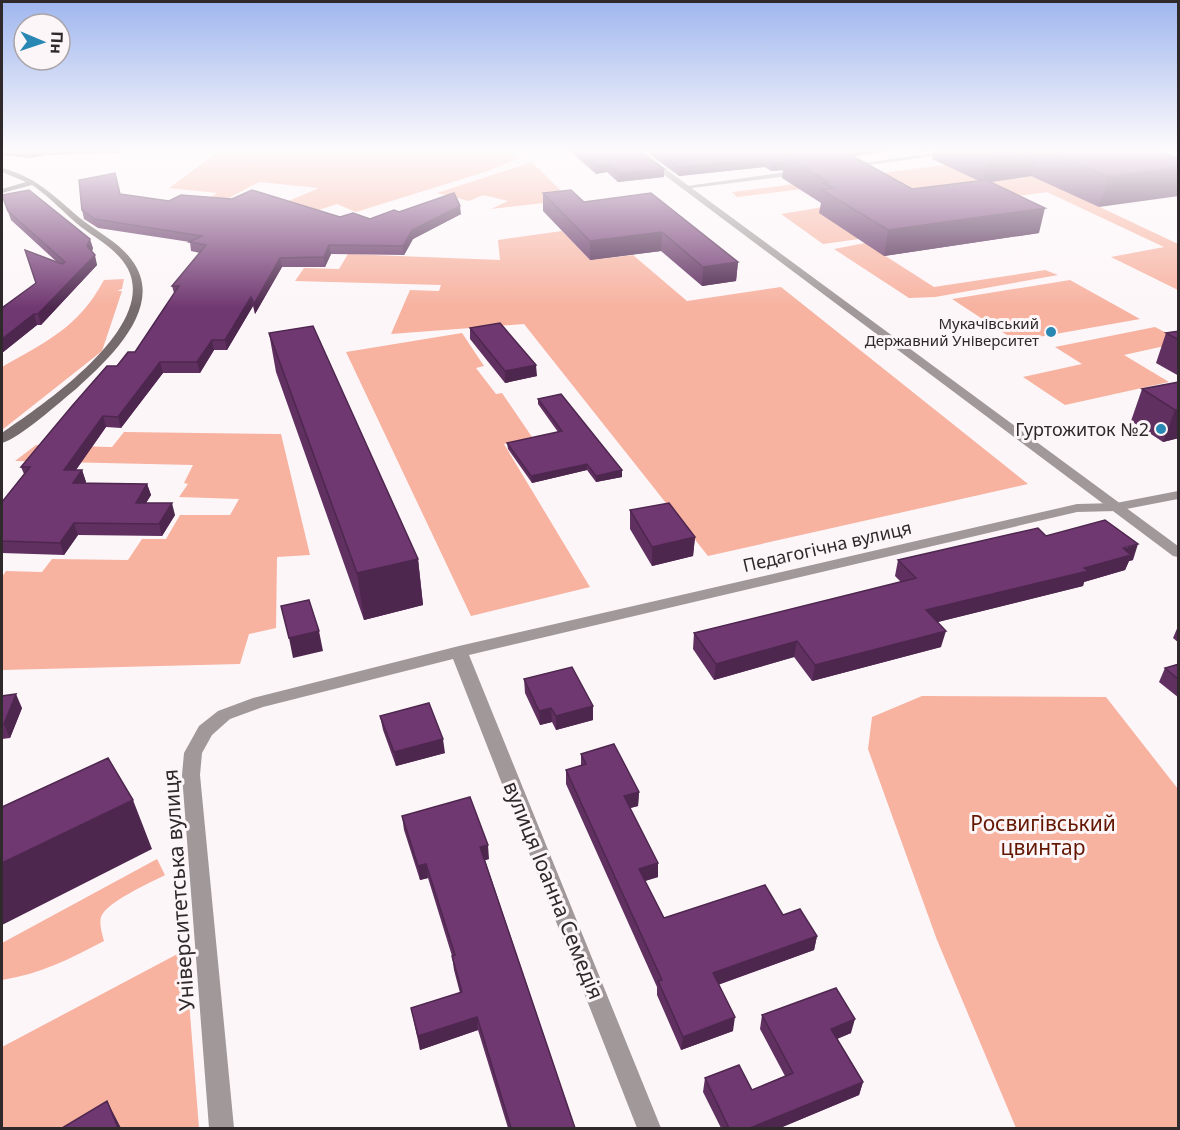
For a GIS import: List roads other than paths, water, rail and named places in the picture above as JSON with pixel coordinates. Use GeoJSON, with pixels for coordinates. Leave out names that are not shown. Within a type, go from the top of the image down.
{"type":"FeatureCollection","features":[{"type":"Feature","properties":{"kind":"main road"},"geometry":{"type":"LineString","coordinates":[[2,439],[62,393],[115,343],[136,308],[138,280],[123,256],[58,203]]}},
{"type":"Feature","properties":{"kind":"street"},"geometry":{"type":"LineString","coordinates":[[705,203],[1179,553]]}},
{"type":"Feature","properties":{"kind":"street","name":"Педагогічна вулиця"},"geometry":{"type":"LineString","coordinates":[[486,646],[1077,508],[1116,507],[1179,495]]}},
{"type":"Feature","properties":{"kind":"street","name":"Університетська вулиця"},"geometry":{"type":"LineString","coordinates":[[221,1128],[190,775],[193,753],[205,731],[224,715],[259,702],[486,646]]}},
{"type":"Feature","properties":{"kind":"street","name":"вулиця Іоанна Семедія"},"geometry":{"type":"LineString","coordinates":[[459,652],[649,1128]]}},
{"type":"Feature","properties":{"kind":"place","name":"Мукачівський Державний Університет"},"geometry":{"type":"Point","coordinates":[1051,332]}},
{"type":"Feature","properties":{"kind":"place","name":"Гуртожиток №2"},"geometry":{"type":"Point","coordinates":[1161,429]}},
{"type":"Feature","properties":{"kind":"park label","name":"Росвигівський цвинтар"},"geometry":{"type":"Point","coordinates":[1043,835]}}]}
